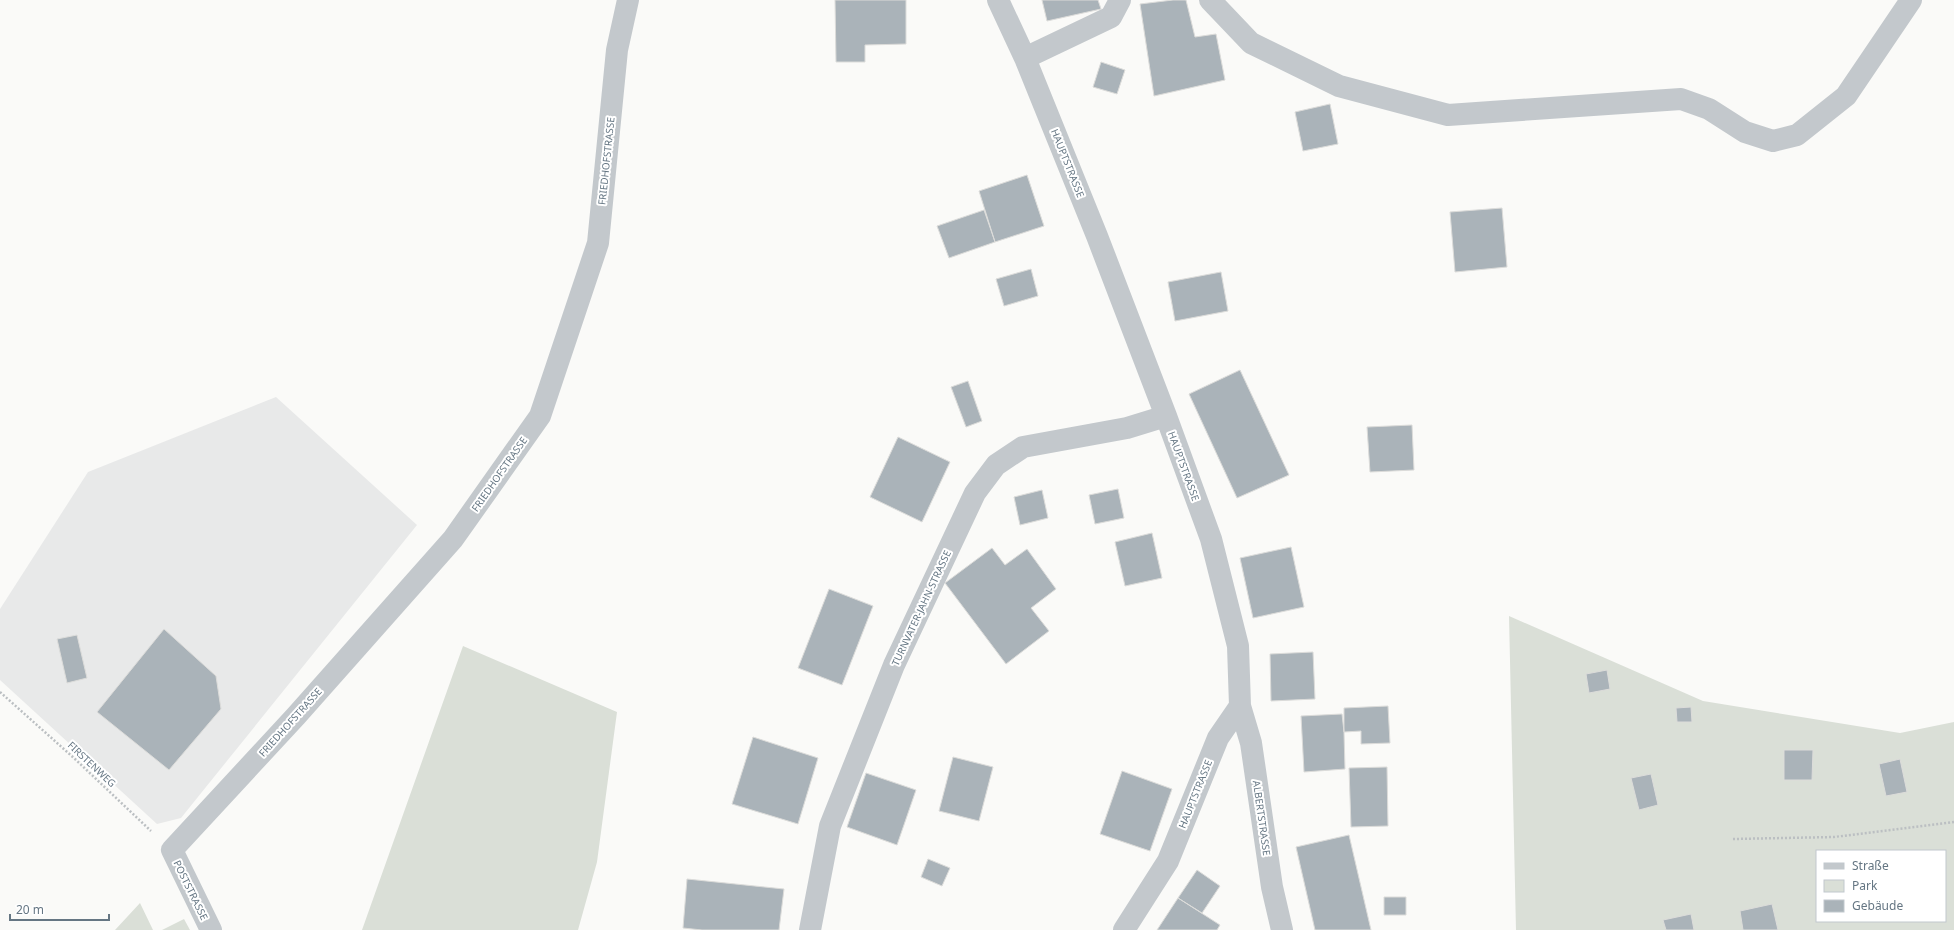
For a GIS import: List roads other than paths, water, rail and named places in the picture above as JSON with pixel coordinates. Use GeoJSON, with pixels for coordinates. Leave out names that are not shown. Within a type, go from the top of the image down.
{"type":"FeatureCollection","features":[{"type":"Feature","properties":{"kind":"street","name":"FRIEDHOFSTRASSE"},"geometry":{"type":"LineString","coordinates":[[172,850],[296,716],[453,540],[540,416],[598,243],[617,50],[628,0]]}},
{"type":"Feature","properties":{"kind":"street","name":"HAUPTSTRASSE"},"geometry":{"type":"LineString","coordinates":[[998,0],[1025,58],[1097,236],[1166,416],[1211,539],[1238,646],[1240,706],[1218,738],[1168,861],[1124,930]]}},
{"type":"Feature","properties":{"kind":"street"},"geometry":{"type":"LineString","coordinates":[[1025,58],[1111,17],[1120,0]]}},
{"type":"Feature","properties":{"kind":"street"},"geometry":{"type":"LineString","coordinates":[[1210,0],[1251,44],[1339,86],[1448,115],[1681,99],[1709,109],[1744,132],[1773,141],[1797,135],[1846,96],[1911,0]]}},
{"type":"Feature","properties":{"kind":"street","name":"TURNVATER-JAHN-STRASSE"},"geometry":{"type":"LineString","coordinates":[[810,930],[830,826],[894,665],[975,493],[996,465],[1023,447],[1127,428],[1166,416]]}},
{"type":"Feature","properties":{"kind":"street","name":"ALBERTSTRASSE"},"geometry":{"type":"LineString","coordinates":[[1240,706],[1251,743],[1272,887],[1282,930]]}},
{"type":"Feature","properties":{"kind":"street","name":"POSTSTRASSE"},"geometry":{"type":"LineString","coordinates":[[172,850],[211,930]]}}]}
